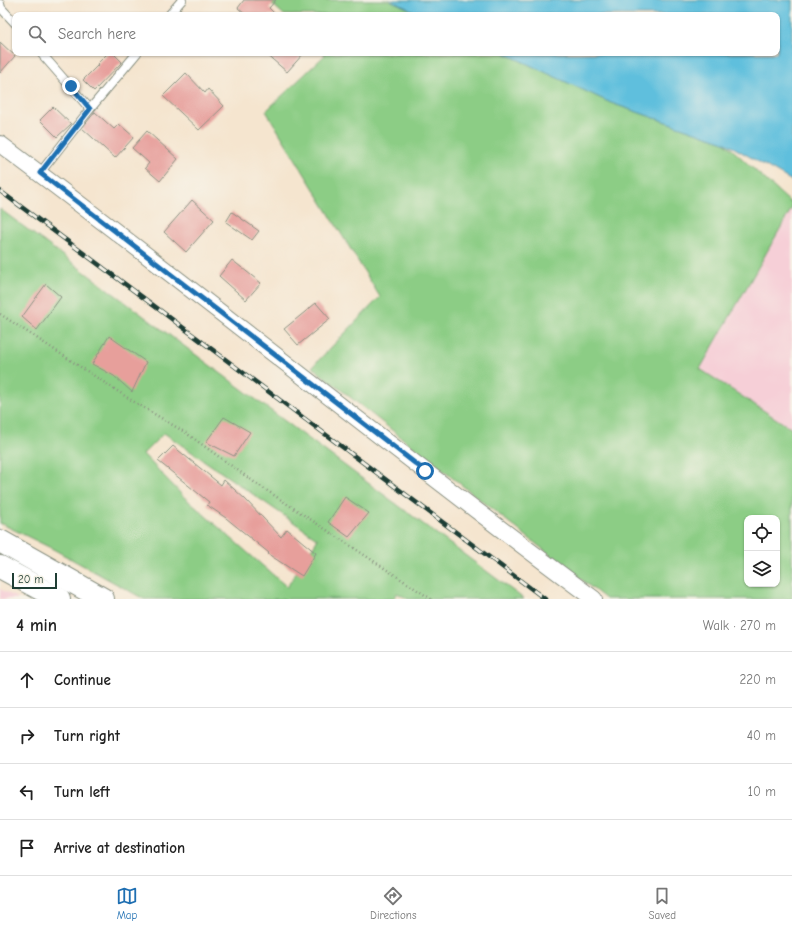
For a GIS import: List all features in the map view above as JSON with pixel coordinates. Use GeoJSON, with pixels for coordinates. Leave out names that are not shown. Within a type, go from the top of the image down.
{"type":"FeatureCollection","features":[{"type":"Feature","properties":{"kind":"highway"},"geometry":{"type":"LineString","coordinates":[[0,541],[103,599]]}},
{"type":"Feature","properties":{"kind":"highway"},"geometry":{"type":"LineString","coordinates":[[0,567],[58,599]]}},
{"type":"Feature","properties":{"kind":"street"},"geometry":{"type":"LineString","coordinates":[[0,144],[40,173],[394,447],[594,599]]}},
{"type":"Feature","properties":{"kind":"lane"},"geometry":{"type":"LineString","coordinates":[[172,12],[182,0]]}},
{"type":"Feature","properties":{"kind":"lane"},"geometry":{"type":"LineString","coordinates":[[0,4],[1,8],[12,20]]}},
{"type":"Feature","properties":{"kind":"lane"},"geometry":{"type":"LineString","coordinates":[[44,56],[90,109]]}},
{"type":"Feature","properties":{"kind":"lane"},"geometry":{"type":"LineString","coordinates":[[40,173],[90,109],[134,56]]}},
{"type":"Feature","properties":{"kind":"path"},"geometry":{"type":"LineString","coordinates":[[0,314],[130,400],[186,434],[431,599]]}},
{"type":"Feature","properties":{"kind":"shaded area"},"geometry":{"type":"Polygon","coordinates":[[[792,208],[792,429],[700,369],[792,208]]]}},
{"type":"Feature","properties":{"kind":"shaded area"},"geometry":{"type":"Polygon","coordinates":[[[0,589],[19,599],[0,599],[0,589]]]}},
{"type":"Feature","properties":{"kind":"green space"},"geometry":{"type":"Polygon","coordinates":[[[268,0],[390,0],[416,12],[281,12],[268,0]]]}},
{"type":"Feature","properties":{"kind":"green space"},"geometry":{"type":"Polygon","coordinates":[[[324,56],[510,56],[611,103],[724,142],[792,204],[792,208],[700,369],[792,429],[792,599],[606,599],[312,367],[380,297],[266,111],[324,56]]]}},
{"type":"Feature","properties":{"kind":"green space"},"geometry":{"type":"Polygon","coordinates":[[[0,209],[524,599],[408,599],[397,593],[393,599],[144,599],[53,549],[0,523],[0,209]],[[164,433],[143,454],[184,497],[287,587],[318,539],[164,433]]]}},
{"type":"Feature","properties":{"kind":"water"},"geometry":{"type":"Polygon","coordinates":[[[390,0],[792,0],[792,181],[724,142],[611,103],[510,56],[780,56],[780,12],[416,12],[390,0]]]}},
{"type":"Feature","properties":{"kind":"building"},"geometry":{"type":"Polygon","coordinates":[[[244,0],[276,0],[269,8],[273,12],[243,12],[238,8],[244,0]]]}},
{"type":"Feature","properties":{"kind":"building"},"geometry":{"type":"Polygon","coordinates":[[[0,42],[12,53],[12,56],[15,56],[0,73],[0,42]]]}},
{"type":"Feature","properties":{"kind":"building"},"geometry":{"type":"Polygon","coordinates":[[[105,56],[116,56],[122,62],[94,91],[83,80],[98,65],[97,64],[105,56]]]}},
{"type":"Feature","properties":{"kind":"building"},"geometry":{"type":"Polygon","coordinates":[[[268,56],[301,56],[287,72],[268,56]]]}},
{"type":"Feature","properties":{"kind":"building"},"geometry":{"type":"Polygon","coordinates":[[[186,73],[205,93],[208,89],[224,106],[199,130],[163,96],[186,73]]]}},
{"type":"Feature","properties":{"kind":"building"},"geometry":{"type":"Polygon","coordinates":[[[53,107],[71,124],[57,137],[40,120],[53,107]]]}},
{"type":"Feature","properties":{"kind":"building"},"geometry":{"type":"Polygon","coordinates":[[[95,112],[114,129],[119,124],[134,137],[115,158],[82,128],[95,112]]]}},
{"type":"Feature","properties":{"kind":"building"},"geometry":{"type":"Polygon","coordinates":[[[147,131],[178,159],[160,181],[145,168],[149,163],[132,148],[147,131]]]}},
{"type":"Feature","properties":{"kind":"building"},"geometry":{"type":"Polygon","coordinates":[[[192,200],[214,220],[186,252],[164,232],[192,200]]]}},
{"type":"Feature","properties":{"kind":"building"},"geometry":{"type":"Polygon","coordinates":[[[232,212],[259,231],[252,240],[226,222],[232,212]]]}},
{"type":"Feature","properties":{"kind":"building"},"geometry":{"type":"Polygon","coordinates":[[[232,260],[261,283],[246,300],[219,276],[232,260]]]}},
{"type":"Feature","properties":{"kind":"building"},"geometry":{"type":"Polygon","coordinates":[[[46,284],[61,297],[37,330],[22,317],[46,284]]]}},
{"type":"Feature","properties":{"kind":"building"},"geometry":{"type":"Polygon","coordinates":[[[316,303],[330,319],[298,345],[284,329],[316,303]]]}},
{"type":"Feature","properties":{"kind":"building"},"geometry":{"type":"Polygon","coordinates":[[[109,336],[146,362],[132,392],[114,376],[92,364],[109,336]]]}},
{"type":"Feature","properties":{"kind":"building"},"geometry":{"type":"Polygon","coordinates":[[[224,417],[250,432],[234,456],[206,442],[224,417]]]}},
{"type":"Feature","properties":{"kind":"building"},"geometry":{"type":"Polygon","coordinates":[[[173,446],[221,485],[224,480],[245,499],[281,537],[287,529],[316,553],[302,576],[268,554],[269,553],[226,518],[207,505],[209,502],[158,461],[173,446]]]}},
{"type":"Feature","properties":{"kind":"building"},"geometry":{"type":"Polygon","coordinates":[[[345,497],[369,513],[349,537],[328,522],[345,497]]]}},
{"type":"Feature","properties":{"kind":"railway"},"geometry":{"type":"LineString","coordinates":[[0,191],[545,599]]}},
{"type":"Feature","properties":{"kind":"route"},"geometry":{"type":"LineString","coordinates":[[71,86],[90,109],[40,173],[425,471]]}}]}
